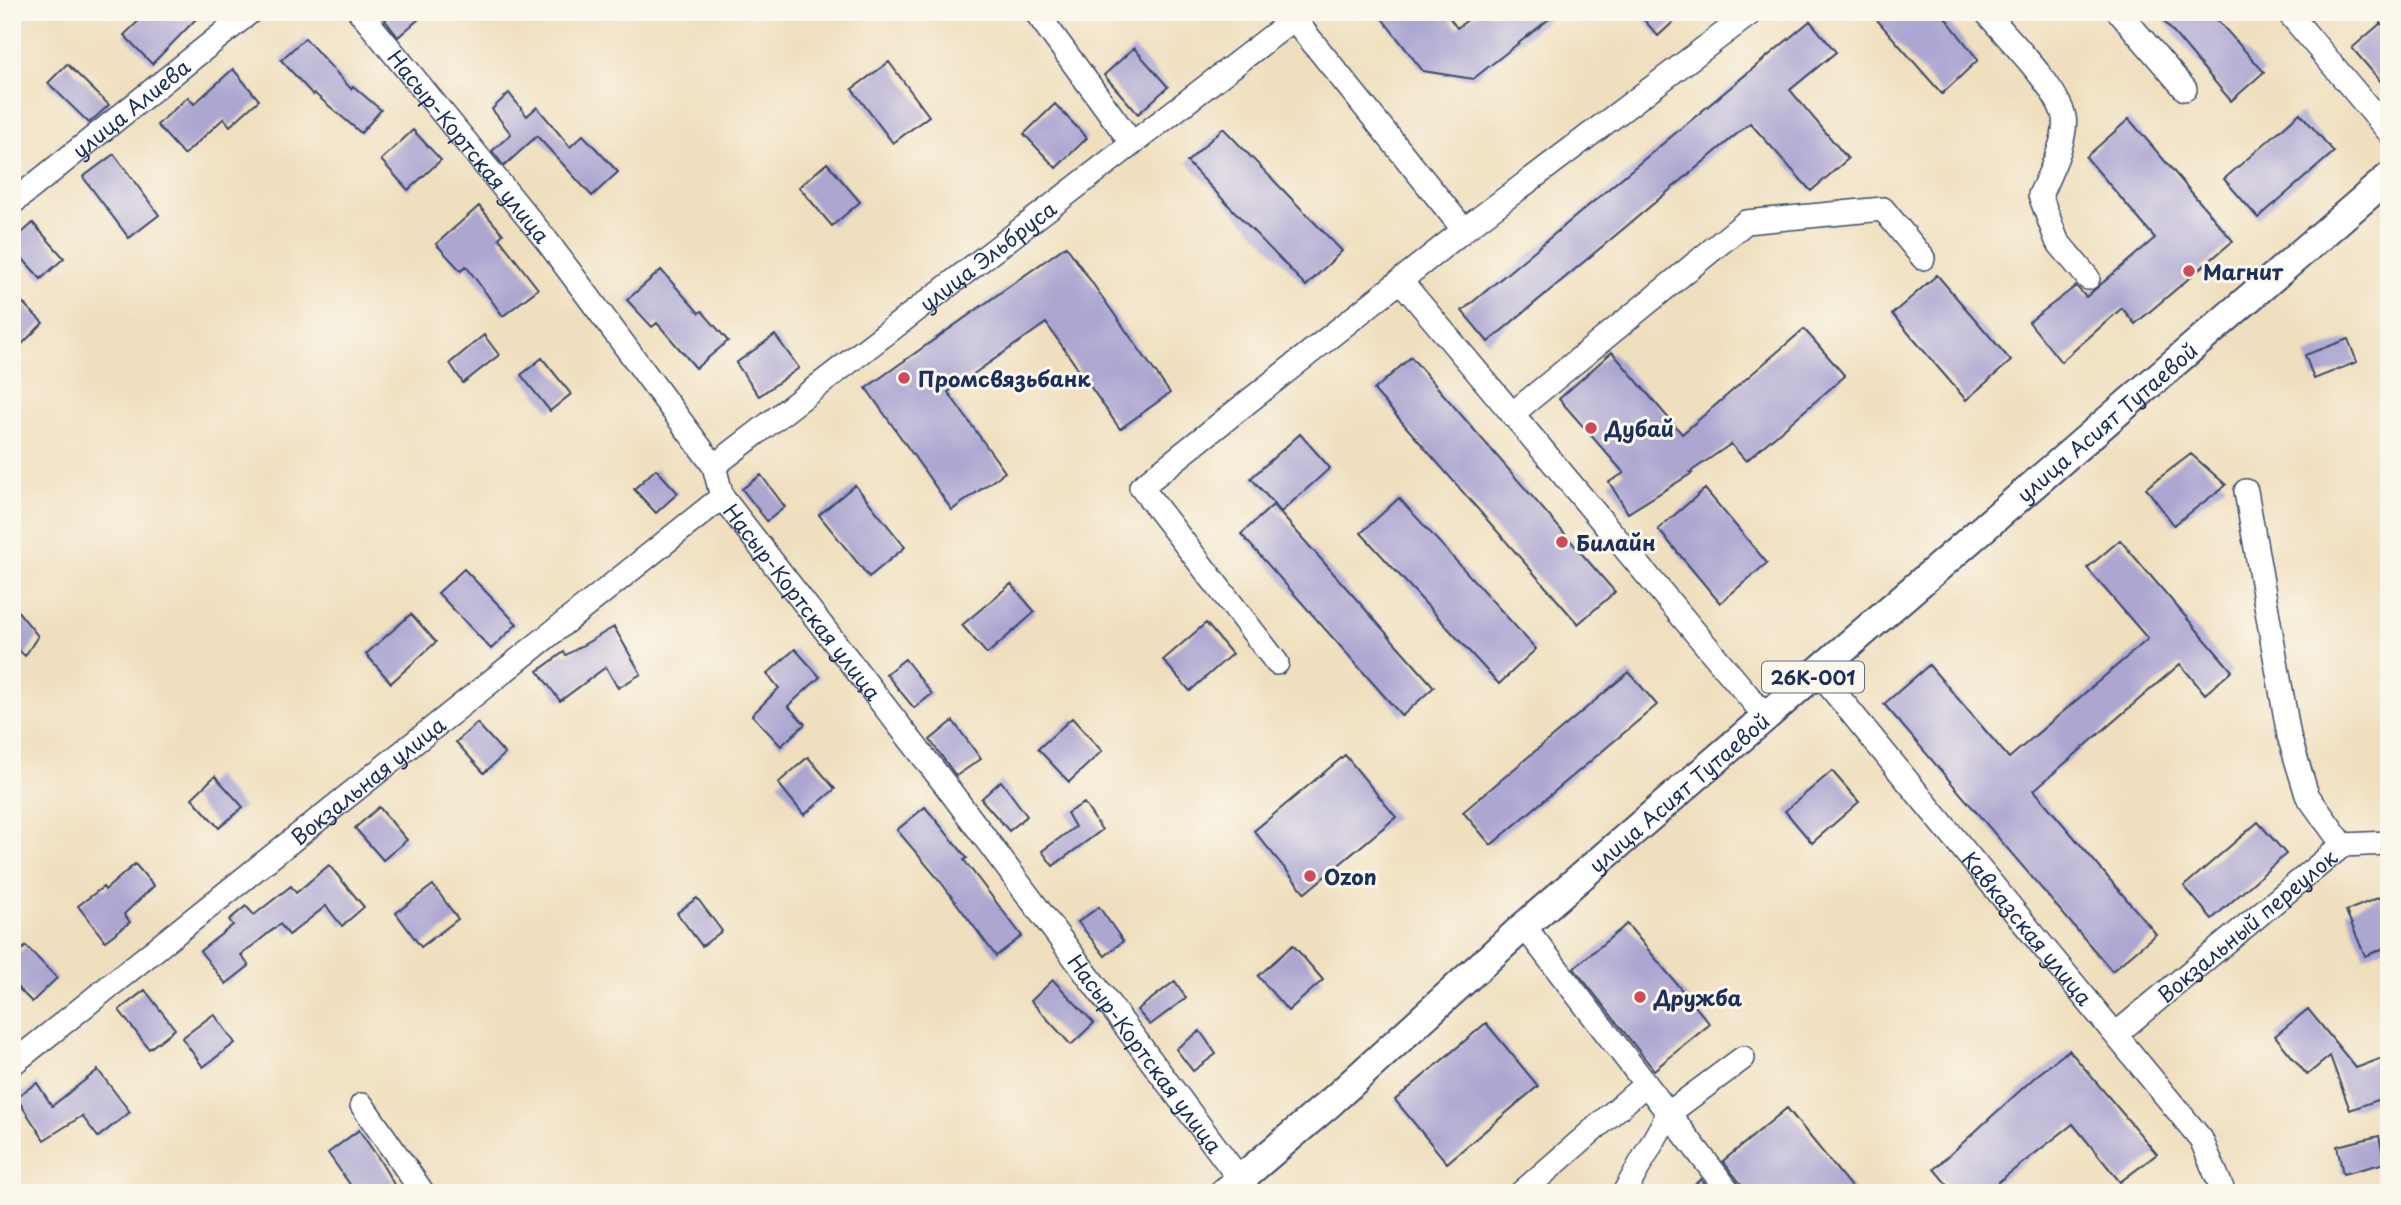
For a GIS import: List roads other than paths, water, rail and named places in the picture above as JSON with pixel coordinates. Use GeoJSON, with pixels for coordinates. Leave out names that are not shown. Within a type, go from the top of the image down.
{"type":"FeatureCollection","features":[{"type":"Feature","properties":{"kind":"main road","name":"улица Асият Тутаевой"},"geometry":{"type":"LineString","coordinates":[[1238,1188],[1524,926],[2389,177]]}},
{"type":"Feature","properties":{"kind":"street","name":"улица Алиева"},"geometry":{"type":"LineString","coordinates":[[12,203],[250,12]]}},
{"type":"Feature","properties":{"kind":"street","name":"Насыр-Кортская улица"},"geometry":{"type":"LineString","coordinates":[[360,12],[547,242],[714,466],[722,497],[938,777],[1238,1188]]}},
{"type":"Feature","properties":{"kind":"street"},"geometry":{"type":"LineString","coordinates":[[1036,12],[1131,142]]}},
{"type":"Feature","properties":{"kind":"street"},"geometry":{"type":"LineString","coordinates":[[1277,663],[1141,487],[1464,230],[1752,12]]}},
{"type":"Feature","properties":{"kind":"street"},"geometry":{"type":"LineString","coordinates":[[1986,12],[2055,94],[2064,119],[2060,146],[2040,194],[2057,241],[2088,278]]}},
{"type":"Feature","properties":{"kind":"street"},"geometry":{"type":"LineString","coordinates":[[2119,12],[2185,89]]}},
{"type":"Feature","properties":{"kind":"street"},"geometry":{"type":"LineString","coordinates":[[2288,12],[2389,132]]}},
{"type":"Feature","properties":{"kind":"street","name":"улица Эльбруса"},"geometry":{"type":"LineString","coordinates":[[714,466],[1291,16]]}},
{"type":"Feature","properties":{"kind":"street"},"geometry":{"type":"LineString","coordinates":[[1291,16],[1464,230]]}},
{"type":"Feature","properties":{"kind":"street"},"geometry":{"type":"LineString","coordinates":[[1512,414],[1746,222],[1883,209],[1923,258]]}},
{"type":"Feature","properties":{"kind":"street"},"geometry":{"type":"LineString","coordinates":[[1401,281],[1766,717]]}},
{"type":"Feature","properties":{"kind":"street"},"geometry":{"type":"LineString","coordinates":[[2246,491],[2289,736],[2307,795],[2343,845]]}},
{"type":"Feature","properties":{"kind":"street","name":"Вокзальная улица"},"geometry":{"type":"LineString","coordinates":[[12,1064],[722,497]]}},
{"type":"Feature","properties":{"kind":"street","name":"Кавказская улица"},"geometry":{"type":"LineString","coordinates":[[1818,672],[2202,1139],[2224,1193]]}},
{"type":"Feature","properties":{"kind":"street","name":"Вокзальный переулок"},"geometry":{"type":"LineString","coordinates":[[2116,1034],[2343,845],[2389,843]]}},
{"type":"Feature","properties":{"kind":"street"},"geometry":{"type":"LineString","coordinates":[[1524,926],[1730,1193]]}},
{"type":"Feature","properties":{"kind":"street"},"geometry":{"type":"LineString","coordinates":[[1624,1193],[1669,1113],[1743,1058]]}},
{"type":"Feature","properties":{"kind":"street"},"geometry":{"type":"LineString","coordinates":[[1521,1193],[1646,1084]]}},
{"type":"Feature","properties":{"kind":"street"},"geometry":{"type":"LineString","coordinates":[[362,1105],[423,1193]]}},
{"type":"Feature","properties":{"kind":"place","name":"Магнит"},"geometry":{"type":"Point","coordinates":[2189,271]}},
{"type":"Feature","properties":{"kind":"place","name":"Промсвязьбанк"},"geometry":{"type":"Point","coordinates":[904,378]}},
{"type":"Feature","properties":{"kind":"place","name":"Дубай"},"geometry":{"type":"Point","coordinates":[1591,428]}},
{"type":"Feature","properties":{"kind":"place","name":"Билайн"},"geometry":{"type":"Point","coordinates":[1562,542]}},
{"type":"Feature","properties":{"kind":"place","name":"Ozon"},"geometry":{"type":"Point","coordinates":[1310,876]}},
{"type":"Feature","properties":{"kind":"place","name":"Дружба"},"geometry":{"type":"Point","coordinates":[1640,997]}}]}
